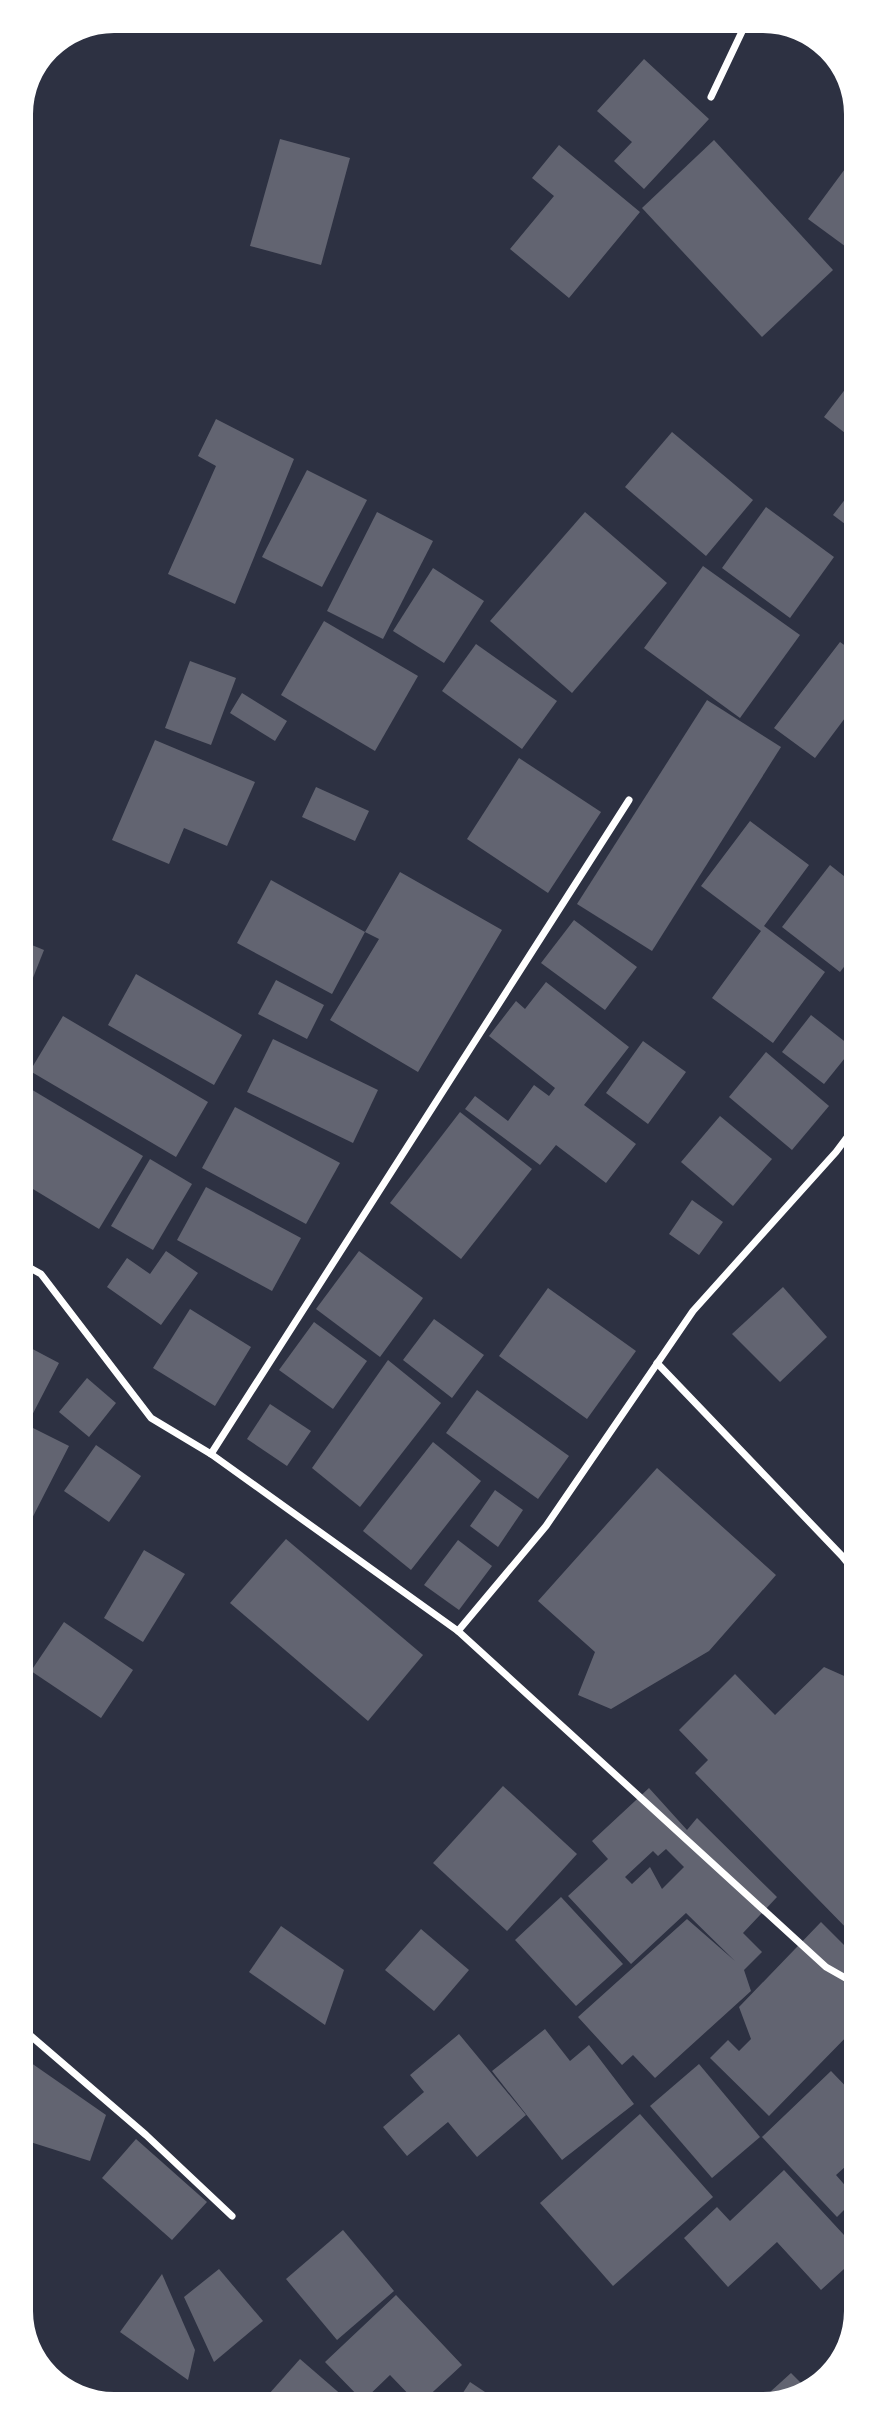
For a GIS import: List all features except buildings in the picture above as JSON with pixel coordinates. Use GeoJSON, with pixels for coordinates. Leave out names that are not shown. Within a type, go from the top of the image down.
{"type":"FeatureCollection","features":[{"type":"Feature","properties":{"kind":"street"},"geometry":{"type":"LineString","coordinates":[[711,97],[741,33]]}},
{"type":"Feature","properties":{"kind":"street"},"geometry":{"type":"LineString","coordinates":[[211,1454],[629,800]]}},
{"type":"Feature","properties":{"kind":"street"},"geometry":{"type":"LineString","coordinates":[[458,1631],[545,1526],[693,1311],[844,1141]]}},
{"type":"Feature","properties":{"kind":"street"},"geometry":{"type":"LineString","coordinates":[[33,1270],[41,1274],[151,1418],[211,1454],[458,1631],[826,1967],[844,1977]]}},
{"type":"Feature","properties":{"kind":"street"},"geometry":{"type":"LineString","coordinates":[[657,1363],[844,1558]]}},
{"type":"Feature","properties":{"kind":"street"},"geometry":{"type":"LineString","coordinates":[[33,2038],[146,2135],[232,2216]]}}]}
